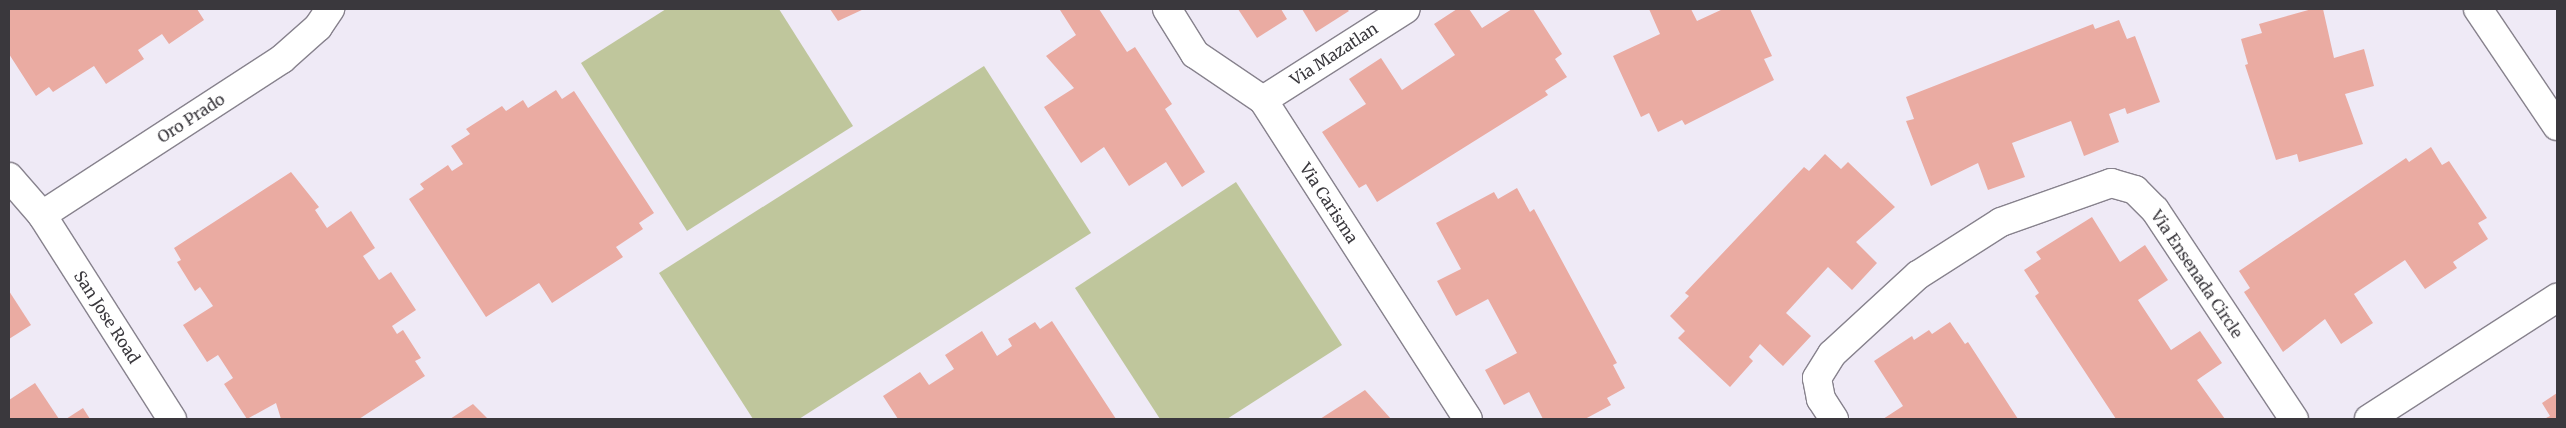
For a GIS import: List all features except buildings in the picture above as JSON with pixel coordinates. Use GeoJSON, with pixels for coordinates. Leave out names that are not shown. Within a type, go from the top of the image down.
{"type":"FeatureCollection","features":[{"type":"Feature","properties":{"kind":"street","name":"Oro Prado"},"geometry":{"type":"LineString","coordinates":[[42,215],[282,59],[318,27],[330,9]]}},
{"type":"Feature","properties":{"kind":"street","name":"Via Carisma"},"geometry":{"type":"LineString","coordinates":[[1167,9],[1195,54],[1263,100],[1468,419]]}},
{"type":"Feature","properties":{"kind":"street","name":"Via Mazatlan"},"geometry":{"type":"LineString","coordinates":[[1263,100],[1406,9]]}},
{"type":"Feature","properties":{"kind":"street"},"geometry":{"type":"LineString","coordinates":[[2478,9],[2557,126]]}},
{"type":"Feature","properties":{"kind":"street","name":"San Jose Road"},"geometry":{"type":"LineString","coordinates":[[9,177],[42,215],[172,419]]}},
{"type":"Feature","properties":{"kind":"street","name":"Via Ensenada Circle"},"geometry":{"type":"LineString","coordinates":[[1834,419],[1821,399],[1818,378],[1832,354],[1918,275],[2001,222],[2111,183],[2135,190],[2155,210],[2294,419]]}},
{"type":"Feature","properties":{"kind":"street"},"geometry":{"type":"LineString","coordinates":[[2382,416],[2557,298]]}},
{"type":"Feature","properties":{"kind":"green space"},"geometry":{"type":"Polygon","coordinates":[[[666,9],[779,9],[853,126],[687,231],[581,63],[666,9]]]}},
{"type":"Feature","properties":{"kind":"green space"},"geometry":{"type":"Polygon","coordinates":[[[984,66],[1091,233],[799,419],[753,419],[659,273],[984,66]]]}},
{"type":"Feature","properties":{"kind":"green space"},"geometry":{"type":"Polygon","coordinates":[[[1236,182],[1342,345],[1227,419],[1160,419],[1075,288],[1236,182]]]}}]}
